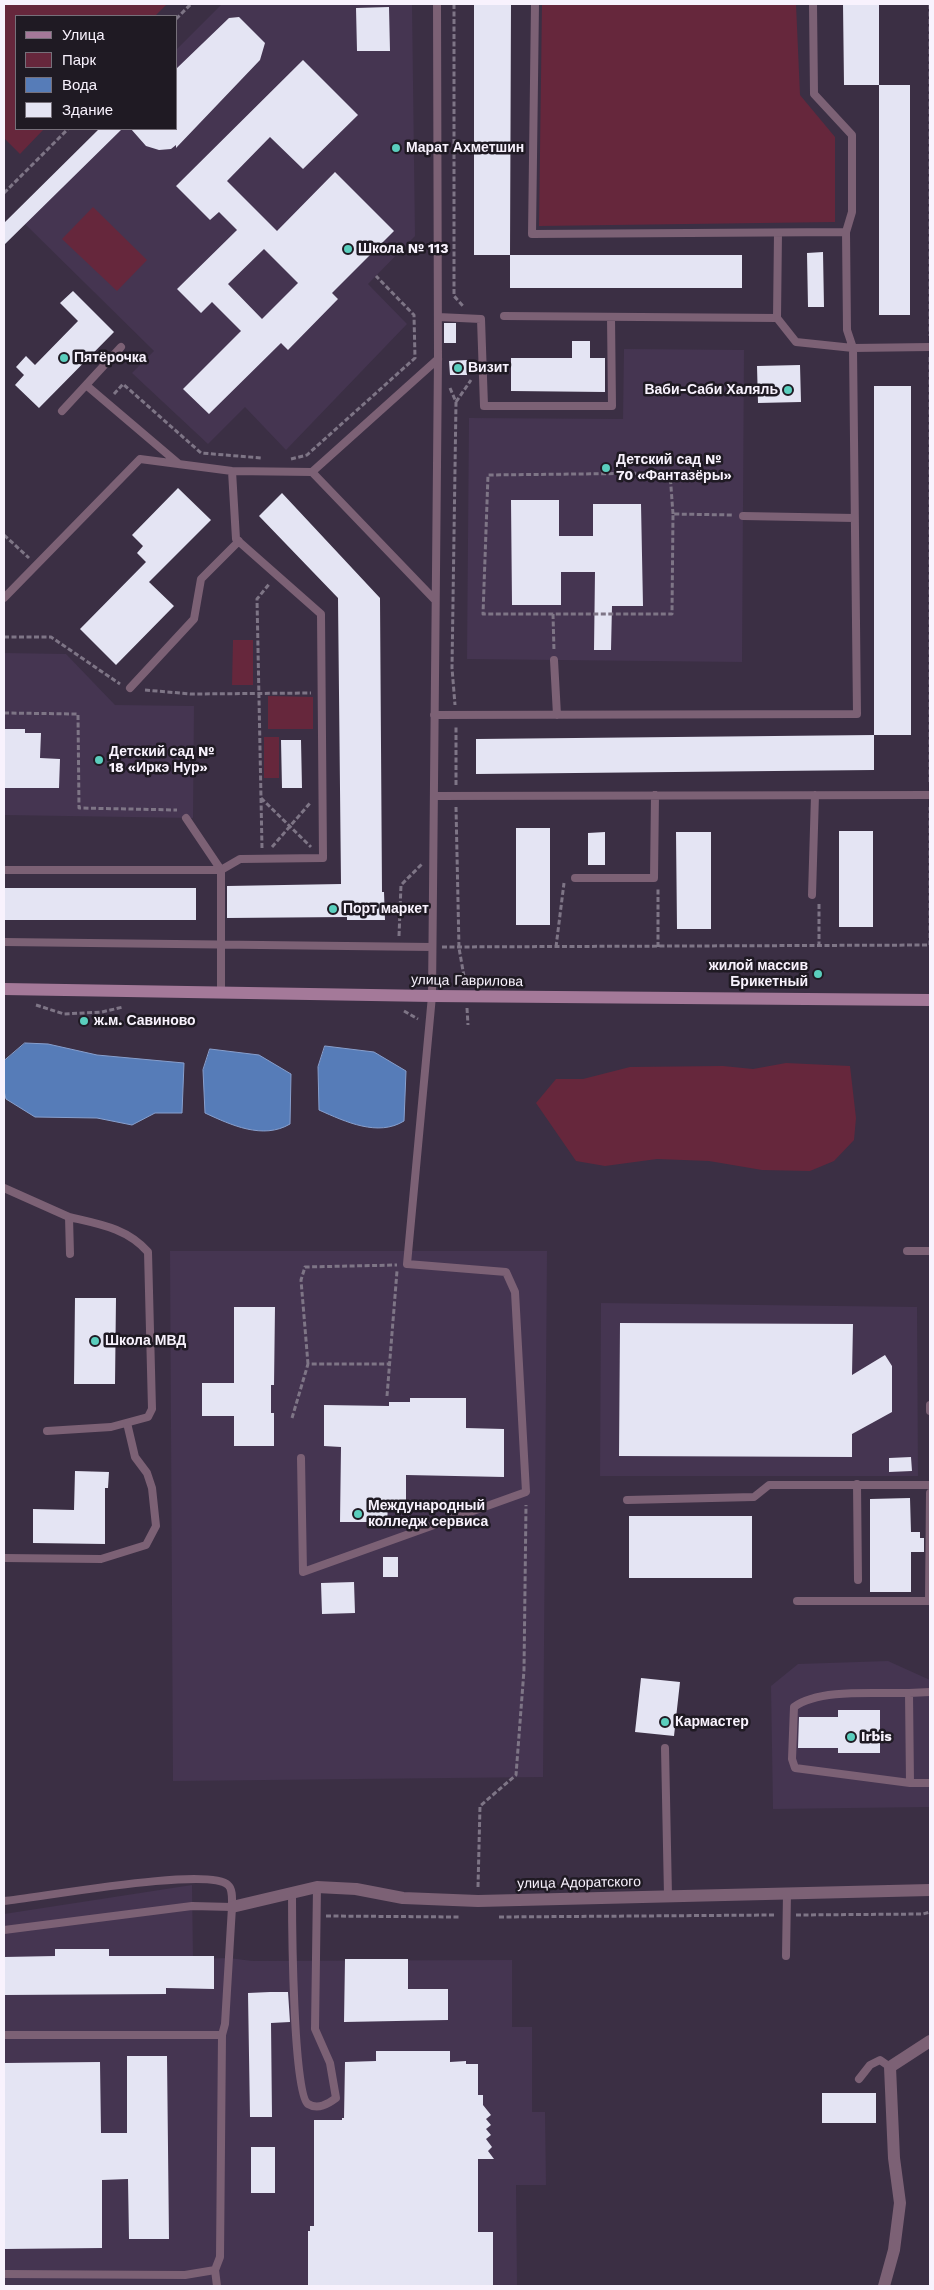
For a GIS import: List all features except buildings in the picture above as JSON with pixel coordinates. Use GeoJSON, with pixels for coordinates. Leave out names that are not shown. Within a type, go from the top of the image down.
{"type":"FeatureCollection","features":[{"type":"Feature","properties":{"kind":"street","name":"улица Гаврилова"},"geometry":{"type":"LineString","coordinates":[[4,989],[432,996],[930,1000]]}},
{"type":"Feature","properties":{"kind":"street","name":"улица Адоратского"},"geometry":{"type":"LineString","coordinates":[[232,1907],[317,1887],[356,1889],[403,1898],[478,1901],[930,1890]]}},
{"type":"Feature","properties":{"kind":"street"},"geometry":{"type":"LineString","coordinates":[[884,2286],[894,2250],[900,2203],[894,2158],[890,2067],[930,2041]]}},
{"type":"Feature","properties":{"kind":"lane"},"geometry":{"type":"LineString","coordinates":[[301,1458],[303,1572],[526,1492],[515,1292],[506,1272],[407,1264],[432,996],[438,359],[437,4]]}},
{"type":"Feature","properties":{"kind":"lane"},"geometry":{"type":"LineString","coordinates":[[535,4],[532,234],[846,232]]}},
{"type":"Feature","properties":{"kind":"lane"},"geometry":{"type":"LineString","coordinates":[[434,715],[856,714],[853,348],[847,330],[846,232],[852,212],[852,134],[814,94],[813,4]]}},
{"type":"Feature","properties":{"kind":"lane"},"geometry":{"type":"LineString","coordinates":[[778,233],[777,318],[796,342],[853,348],[930,347]]}},
{"type":"Feature","properties":{"kind":"lane"},"geometry":{"type":"LineString","coordinates":[[504,316],[777,318]]}},
{"type":"Feature","properties":{"kind":"lane"},"geometry":{"type":"LineString","coordinates":[[438,317],[481,319],[484,406],[612,406],[610,317]]}},
{"type":"Feature","properties":{"kind":"lane"},"geometry":{"type":"LineString","coordinates":[[62,411],[121,347]]}},
{"type":"Feature","properties":{"kind":"lane"},"geometry":{"type":"LineString","coordinates":[[4,598],[140,459],[232,471],[312,472],[438,359]]}},
{"type":"Feature","properties":{"kind":"lane"},"geometry":{"type":"LineString","coordinates":[[86,385],[179,464]]}},
{"type":"Feature","properties":{"kind":"lane"},"geometry":{"type":"LineString","coordinates":[[4,870],[220,870],[240,859],[323,858],[321,614],[236,539],[232,471]]}},
{"type":"Feature","properties":{"kind":"lane"},"geometry":{"type":"LineString","coordinates":[[312,472],[435,600]]}},
{"type":"Feature","properties":{"kind":"lane"},"geometry":{"type":"LineString","coordinates":[[743,516],[854,518]]}},
{"type":"Feature","properties":{"kind":"lane"},"geometry":{"type":"LineString","coordinates":[[130,688],[194,619],[201,579],[238,541]]}},
{"type":"Feature","properties":{"kind":"lane"},"geometry":{"type":"LineString","coordinates":[[554,660],[557,715]]}},
{"type":"Feature","properties":{"kind":"lane"},"geometry":{"type":"LineString","coordinates":[[575,878],[654,878],[655,795]]}},
{"type":"Feature","properties":{"kind":"lane"},"geometry":{"type":"LineString","coordinates":[[812,895],[815,795]]}},
{"type":"Feature","properties":{"kind":"lane"},"geometry":{"type":"LineString","coordinates":[[434,796],[930,795]]}},
{"type":"Feature","properties":{"kind":"lane"},"geometry":{"type":"LineString","coordinates":[[186,818],[220,870],[220,992]]}},
{"type":"Feature","properties":{"kind":"lane"},"geometry":{"type":"LineString","coordinates":[[4,942],[432,947]]}},
{"type":"Feature","properties":{"kind":"lane"},"geometry":{"type":"LineString","coordinates":[[4,1188],[69,1217],[109,1226],[138,1240],[148,1252],[152,1408],[148,1417],[111,1427],[47,1431]]}},
{"type":"Feature","properties":{"kind":"lane"},"geometry":{"type":"LineString","coordinates":[[69,1217],[70,1254]]}},
{"type":"Feature","properties":{"kind":"lane"},"geometry":{"type":"LineString","coordinates":[[907,1251],[930,1251]]}},
{"type":"Feature","properties":{"kind":"lane"},"geometry":{"type":"LineString","coordinates":[[930,1404],[930,1411]]}},
{"type":"Feature","properties":{"kind":"lane"},"geometry":{"type":"LineString","coordinates":[[4,1558],[100,1559],[146,1545],[156,1526],[152,1488],[147,1473],[135,1456],[127,1423]]}},
{"type":"Feature","properties":{"kind":"lane"},"geometry":{"type":"LineString","coordinates":[[858,1484],[858,1580]]}},
{"type":"Feature","properties":{"kind":"lane"},"geometry":{"type":"LineString","coordinates":[[627,1500],[754,1497],[769,1485],[930,1485]]}},
{"type":"Feature","properties":{"kind":"lane"},"geometry":{"type":"LineString","coordinates":[[797,1601],[930,1601],[930,1493]]}},
{"type":"Feature","properties":{"kind":"lane"},"geometry":{"type":"LineString","coordinates":[[930,1692],[828,1695],[799,1703],[794,1707],[792,1759],[795,1768],[910,1783],[930,1783]]}},
{"type":"Feature","properties":{"kind":"lane"},"geometry":{"type":"LineString","coordinates":[[909,1693],[910,1783]]}},
{"type":"Feature","properties":{"kind":"lane"},"geometry":{"type":"LineString","coordinates":[[665,1748],[668,1896]]}},
{"type":"Feature","properties":{"kind":"lane"},"geometry":{"type":"LineString","coordinates":[[4,1902],[160,1880],[214,1879],[227,1884],[230,1888],[232,1907],[225,2024],[222,2034],[220,2257],[215,2270],[217,2286]]}},
{"type":"Feature","properties":{"kind":"lane"},"geometry":{"type":"LineString","coordinates":[[292,1893],[295,2032],[301,2088],[304,2100],[308,2104],[320,2107],[328,2105],[336,2098],[335,2082],[330,2063],[315,2029],[317,1887]]}},
{"type":"Feature","properties":{"kind":"lane"},"geometry":{"type":"LineString","coordinates":[[786,1956],[787,1893]]}},
{"type":"Feature","properties":{"kind":"lane"},"geometry":{"type":"LineString","coordinates":[[4,1930],[192,1906],[232,1907]]}},
{"type":"Feature","properties":{"kind":"lane"},"geometry":{"type":"LineString","coordinates":[[4,2034],[222,2034]]}},
{"type":"Feature","properties":{"kind":"lane"},"geometry":{"type":"LineString","coordinates":[[859,2079],[870,2065],[880,2060],[890,2067]]}},
{"type":"Feature","properties":{"kind":"lane"},"geometry":{"type":"LineString","coordinates":[[4,2274],[185,2275],[215,2270]]}},
{"type":"Feature","properties":{"kind":"path"},"geometry":{"type":"LineString","coordinates":[[178,17],[191,4]]}},
{"type":"Feature","properties":{"kind":"path"},"geometry":{"type":"LineString","coordinates":[[454,4],[454,296],[474,318]]}},
{"type":"Feature","properties":{"kind":"path"},"geometry":{"type":"LineString","coordinates":[[432,947],[930,945],[930,4]]}},
{"type":"Feature","properties":{"kind":"path"},"geometry":{"type":"LineString","coordinates":[[4,193],[67,130]]}},
{"type":"Feature","properties":{"kind":"path"},"geometry":{"type":"LineString","coordinates":[[287,460],[307,455],[415,358],[414,315],[376,276]]}},
{"type":"Feature","properties":{"kind":"path"},"geometry":{"type":"LineString","coordinates":[[456,402],[474,376]]}},
{"type":"Feature","properties":{"kind":"path"},"geometry":{"type":"LineString","coordinates":[[124,384],[201,453],[268,458]]}},
{"type":"Feature","properties":{"kind":"path"},"geometry":{"type":"LineString","coordinates":[[449,385],[456,402],[452,668],[456,715],[459,948],[467,996],[468,1025]]}},
{"type":"Feature","properties":{"kind":"path"},"geometry":{"type":"LineString","coordinates":[[670,473],[672,514],[672,614],[483,614],[488,475],[670,473]]}},
{"type":"Feature","properties":{"kind":"path"},"geometry":{"type":"LineString","coordinates":[[672,514],[743,516]]}},
{"type":"Feature","properties":{"kind":"path"},"geometry":{"type":"LineString","coordinates":[[4,535],[36,565]]}},
{"type":"Feature","properties":{"kind":"path"},"geometry":{"type":"LineString","coordinates":[[262,858],[257,599],[277,574]]}},
{"type":"Feature","properties":{"kind":"path"},"geometry":{"type":"LineString","coordinates":[[553,614],[554,660]]}},
{"type":"Feature","properties":{"kind":"path"},"geometry":{"type":"LineString","coordinates":[[4,714],[78,714],[79,808],[181,810],[186,818]]}},
{"type":"Feature","properties":{"kind":"path"},"geometry":{"type":"LineString","coordinates":[[262,858],[322,790]]}},
{"type":"Feature","properties":{"kind":"path"},"geometry":{"type":"LineString","coordinates":[[261,798],[323,858]]}},
{"type":"Feature","properties":{"kind":"path"},"geometry":{"type":"LineString","coordinates":[[398,947],[401,885],[433,852]]}},
{"type":"Feature","properties":{"kind":"path"},"geometry":{"type":"LineString","coordinates":[[556,947],[564,880],[575,878]]}},
{"type":"Feature","properties":{"kind":"path"},"geometry":{"type":"LineString","coordinates":[[654,878],[658,880],[658,947]]}},
{"type":"Feature","properties":{"kind":"path"},"geometry":{"type":"LineString","coordinates":[[812,895],[819,902],[819,946]]}},
{"type":"Feature","properties":{"kind":"path"},"geometry":{"type":"LineString","coordinates":[[292,1418],[308,1364],[301,1280],[305,1267],[407,1264]]}},
{"type":"Feature","properties":{"kind":"path"},"geometry":{"type":"LineString","coordinates":[[308,1364],[390,1364]]}},
{"type":"Feature","properties":{"kind":"path"},"geometry":{"type":"LineString","coordinates":[[478,1901],[480,1806],[516,1776],[524,1670],[526,1492]]}},
{"type":"Feature","properties":{"kind":"path"},"geometry":{"type":"LineString","coordinates":[[494,1917],[923,1914],[930,1912]]}},
{"type":"Feature","properties":{"kind":"path"},"geometry":{"type":"LineString","coordinates":[[317,1916],[465,1917]]}},
{"type":"Feature","properties":{"kind":"shaded area"},"geometry":{"type":"Polygon","coordinates":[[[222,4],[412,4],[415,236],[368,284],[407,324],[286,450],[245,407],[208,444],[132,373],[154,351],[24,223],[117,133],[114,130],[178,130],[178,48],[222,4]]]}},
{"type":"Feature","properties":{"kind":"shaded area","name":"Детский сад № 70 «Фантазёры»"},"geometry":{"type":"Polygon","coordinates":[[[624,349],[744,350],[742,662],[467,659],[469,418],[623,419],[624,349]]]}},
{"type":"Feature","properties":{"kind":"shaded area","name":"Детский сад № 18 «Иркэ Нур»"},"geometry":{"type":"Polygon","coordinates":[[[4,653],[66,654],[115,705],[194,706],[193,818],[4,815],[4,653]]]}},
{"type":"Feature","properties":{"kind":"shaded area","name":"Международный колледж сервиса"},"geometry":{"type":"Polygon","coordinates":[[[170,1251],[547,1251],[543,1777],[173,1781],[170,1251]]]}},
{"type":"Feature","properties":{"kind":"shaded area"},"geometry":{"type":"Polygon","coordinates":[[[601,1303],[917,1307],[918,1476],[600,1476],[601,1303]]]}},
{"type":"Feature","properties":{"kind":"shaded area"},"geometry":{"type":"Polygon","coordinates":[[[888,1661],[930,1680],[929,1807],[773,1809],[771,1686],[798,1664],[888,1661]]]}},
{"type":"Feature","properties":{"kind":"shaded area"},"geometry":{"type":"Polygon","coordinates":[[[192,1885],[193,1959],[229,1958],[252,1961],[512,1960],[512,2027],[532,2027],[532,2112],[545,2112],[546,2185],[516,2185],[517,2286],[4,2286],[4,1914],[192,1885]]]}},
{"type":"Feature","properties":{"kind":"green space"},"geometry":{"type":"Polygon","coordinates":[[[4,4],[167,4],[156,15],[15,15],[15,130],[43,130],[20,154],[4,138],[4,4]]]}},
{"type":"Feature","properties":{"kind":"green space"},"geometry":{"type":"Polygon","coordinates":[[[542,4],[796,4],[800,95],[835,137],[835,222],[539,226],[542,4]]]}},
{"type":"Feature","properties":{"kind":"green space"},"geometry":{"type":"Polygon","coordinates":[[[93,207],[147,260],[117,291],[62,239],[93,207]]]}},
{"type":"Feature","properties":{"kind":"green space"},"geometry":{"type":"Polygon","coordinates":[[[233,640],[253,640],[253,685],[232,685],[233,640]]]}},
{"type":"Feature","properties":{"kind":"green space"},"geometry":{"type":"Polygon","coordinates":[[[268,696],[313,697],[313,729],[268,729],[268,696]]]}},
{"type":"Feature","properties":{"kind":"green space"},"geometry":{"type":"Polygon","coordinates":[[[264,737],[279,737],[279,778],[264,778],[264,737]]]}},
{"type":"Feature","properties":{"kind":"green space"},"geometry":{"type":"Polygon","coordinates":[[[786,1063],[850,1066],[856,1118],[854,1140],[834,1161],[810,1171],[762,1170],[709,1161],[657,1159],[605,1166],[576,1161],[536,1103],[556,1079],[583,1079],[630,1067],[723,1066],[753,1069],[786,1063]]]}},
{"type":"Feature","properties":{"kind":"water"},"geometry":{"type":"Polygon","coordinates":[[[25,1043],[48,1044],[97,1055],[184,1063],[182,1113],[155,1113],[132,1125],[97,1118],[35,1117],[6,1099],[4,1091],[4,1061],[25,1043]]]}},
{"type":"Feature","properties":{"kind":"water"},"geometry":{"type":"Polygon","coordinates":[[[325,1046],[374,1052],[406,1071],[404,1121],[394,1126],[373,1128],[351,1123],[319,1110],[318,1067],[325,1046]]]}},
{"type":"Feature","properties":{"kind":"water"},"geometry":{"type":"Polygon","coordinates":[[[210,1049],[259,1055],[291,1074],[290,1124],[280,1129],[258,1131],[236,1126],[205,1113],[203,1070],[210,1049]]]}},
{"type":"Feature","properties":{"kind":"place","name":"Марат Ахметшин"},"geometry":{"type":"Point","coordinates":[396,148]}},
{"type":"Feature","properties":{"kind":"place","name":"Школа № 113"},"geometry":{"type":"Point","coordinates":[348,249]}},
{"type":"Feature","properties":{"kind":"place","name":"Пятёрочка"},"geometry":{"type":"Point","coordinates":[64,358]}},
{"type":"Feature","properties":{"kind":"place","name":"Визит"},"geometry":{"type":"Point","coordinates":[458,368]}},
{"type":"Feature","properties":{"kind":"place","name":"Ваби-Саби Халяль"},"geometry":{"type":"Point","coordinates":[788,390]}},
{"type":"Feature","properties":{"kind":"place","name":"Детский сад № 70 «Фантазёры»"},"geometry":{"type":"Point","coordinates":[606,468]}},
{"type":"Feature","properties":{"kind":"place","name":"Детский сад № 18 «Иркэ Нур»"},"geometry":{"type":"Point","coordinates":[99,760]}},
{"type":"Feature","properties":{"kind":"place","name":"Порт маркет"},"geometry":{"type":"Point","coordinates":[333,909]}},
{"type":"Feature","properties":{"kind":"place","name":"жилой массив Брикетный"},"geometry":{"type":"Point","coordinates":[818,974]}},
{"type":"Feature","properties":{"kind":"place","name":"ж.м. Савиново"},"geometry":{"type":"Point","coordinates":[84,1021]}},
{"type":"Feature","properties":{"kind":"place","name":"Школа МВД"},"geometry":{"type":"Point","coordinates":[95,1341]}},
{"type":"Feature","properties":{"kind":"place","name":"Международный колледж сервиса"},"geometry":{"type":"Point","coordinates":[358,1514]}},
{"type":"Feature","properties":{"kind":"place","name":"Кармастер"},"geometry":{"type":"Point","coordinates":[665,1722]}},
{"type":"Feature","properties":{"kind":"place","name":"Irbis"},"geometry":{"type":"Point","coordinates":[851,1737]}}]}
